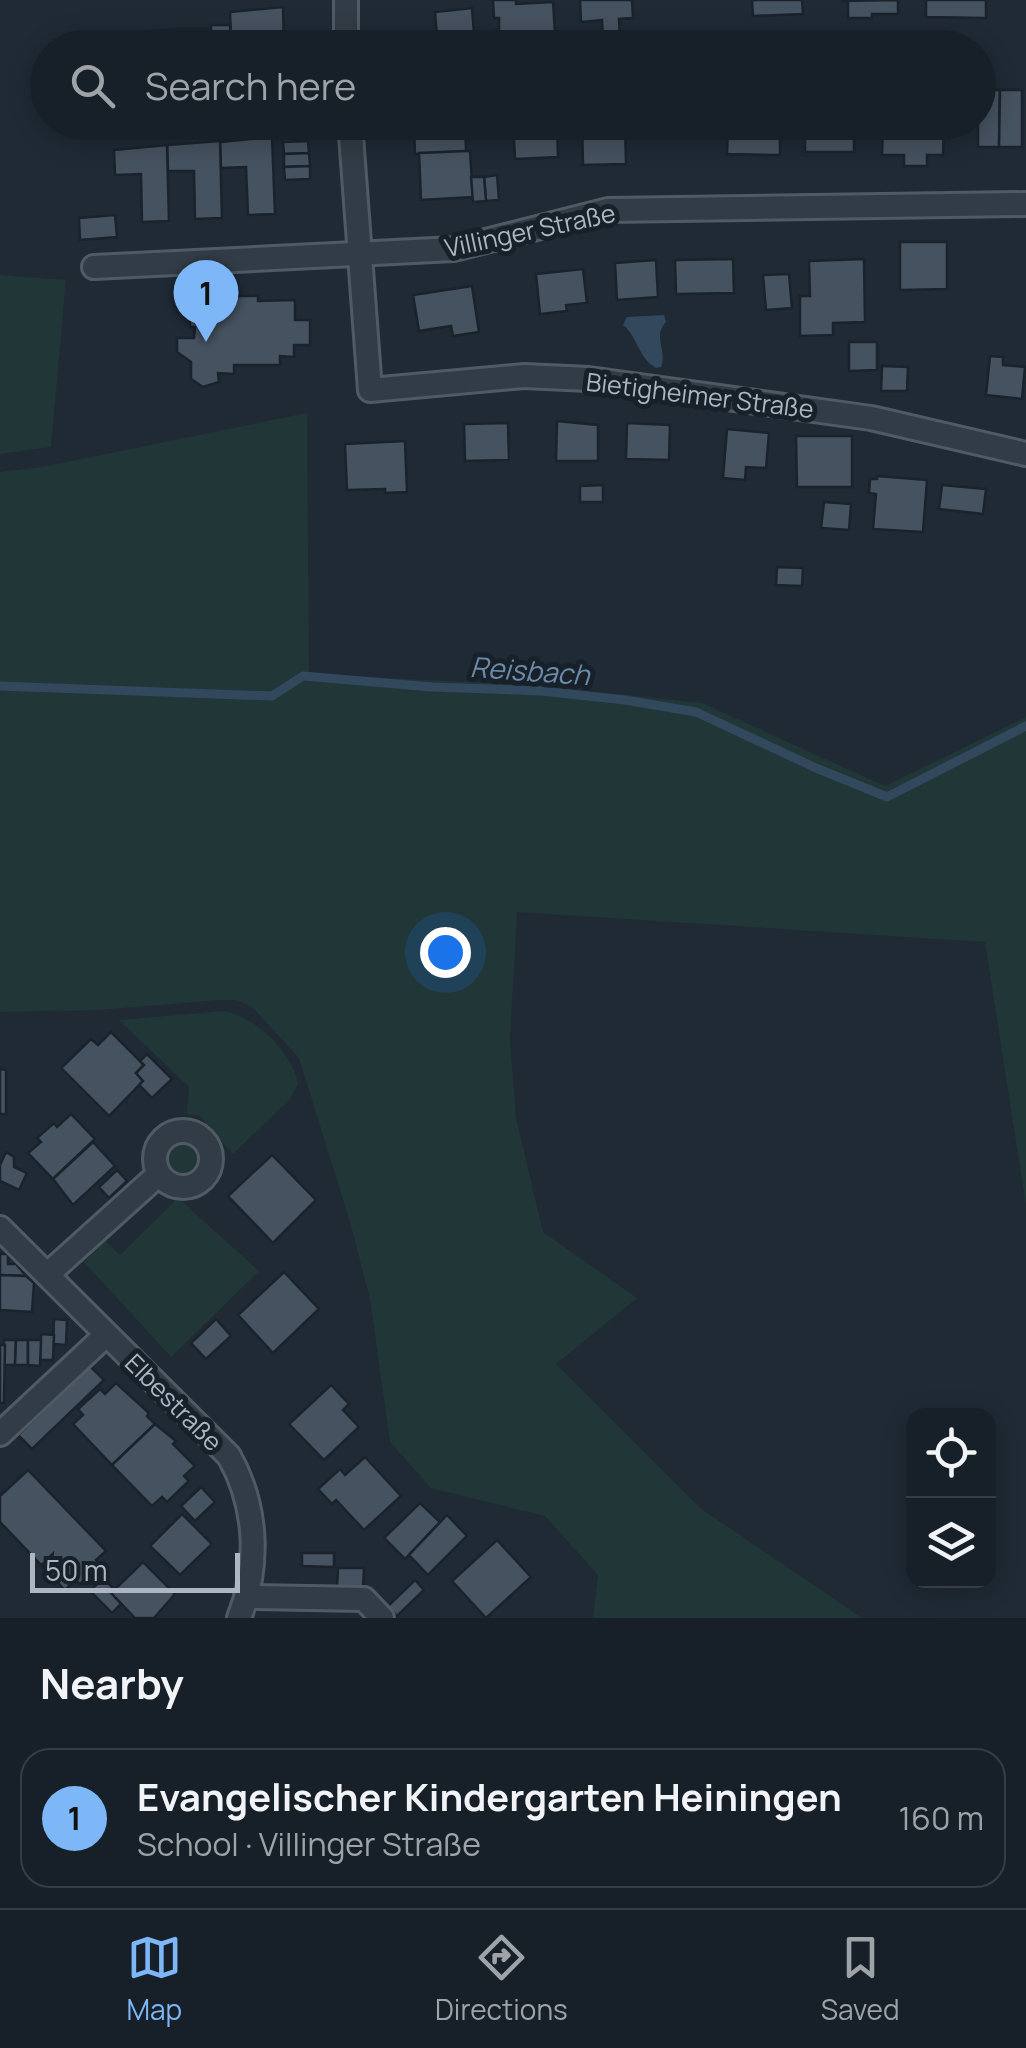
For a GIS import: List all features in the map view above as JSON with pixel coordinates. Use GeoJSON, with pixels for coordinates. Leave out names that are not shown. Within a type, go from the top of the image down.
{"type":"FeatureCollection","features":[{"type":"Feature","properties":{"kind":"street"},"geometry":{"type":"LineString","coordinates":[[346,0],[346,30]]}},
{"type":"Feature","properties":{"kind":"street"},"geometry":{"type":"LineString","coordinates":[[351,140],[360,254]]}},
{"type":"Feature","properties":{"kind":"street","name":"Villinger Straße"},"geometry":{"type":"LineString","coordinates":[[94,266],[210,264],[454,250],[608,210],[1026,204]]}},
{"type":"Feature","properties":{"kind":"street","name":"Bietigheimer Straße"},"geometry":{"type":"LineString","coordinates":[[360,254],[370,390],[524,376],[590,380],[871,418],[1026,454]]}},
{"type":"Feature","properties":{"kind":"street"},"geometry":{"type":"LineString","coordinates":[[48,1274],[159,1174]]}},
{"type":"Feature","properties":{"kind":"street","name":"Elbestraße"},"geometry":{"type":"LineString","coordinates":[[0,1228],[229,1456],[250,1504],[252,1556],[243,1608]]}},
{"type":"Feature","properties":{"kind":"street"},"geometry":{"type":"LineString","coordinates":[[0,1434],[106,1334]]}},
{"type":"Feature","properties":{"kind":"street"},"geometry":{"type":"LineString","coordinates":[[243,1608],[364,1599],[382,1618]]}},
{"type":"Feature","properties":{"kind":"green space"},"geometry":{"type":"Polygon","coordinates":[[[0,275],[66,280],[51,447],[0,454],[0,275]]]}},
{"type":"Feature","properties":{"kind":"green space"},"geometry":{"type":"Polygon","coordinates":[[[307,413],[309,674],[542,686],[702,703],[885,786],[1026,717],[1026,1206],[985,942],[517,912],[510,1039],[516,1118],[543,1232],[637,1298],[556,1364],[700,1508],[862,1618],[593,1618],[598,1575],[545,1516],[431,1488],[390,1442],[370,1299],[299,1058],[253,1008],[237,1000],[220,1000],[99,1010],[0,1012],[0,472],[42,467],[307,413]]]}},
{"type":"Feature","properties":{"kind":"green space"},"geometry":{"type":"Polygon","coordinates":[[[223,1011],[247,1020],[270,1037],[288,1059],[298,1083],[290,1099],[233,1154],[200,1116],[187,1114],[189,1087],[119,1020],[223,1011]]]}},
{"type":"Feature","properties":{"kind":"green space"},"geometry":{"type":"Polygon","coordinates":[[[183,1140],[196,1145],[201,1158],[196,1171],[183,1176],[170,1171],[165,1158],[170,1145],[183,1140]]]}},
{"type":"Feature","properties":{"kind":"green space"},"geometry":{"type":"Polygon","coordinates":[[[178,1198],[259,1271],[171,1357],[84,1262],[105,1241],[120,1255],[178,1198]]]}},
{"type":"Feature","properties":{"kind":"water"},"geometry":{"type":"Polygon","coordinates":[[[664,315],[666,322],[660,333],[663,361],[656,368],[645,359],[623,325],[627,317],[664,315]]]}},
{"type":"Feature","properties":{"kind":"building"},"geometry":{"type":"Polygon","coordinates":[[[493,0],[516,0],[516,4],[553,2],[555,30],[499,30],[499,18],[494,18],[493,0]]]}},
{"type":"Feature","properties":{"kind":"building"},"geometry":{"type":"Polygon","coordinates":[[[580,0],[632,0],[633,18],[619,19],[620,30],[603,30],[602,20],[581,22],[580,0]]]}},
{"type":"Feature","properties":{"kind":"building"},"geometry":{"type":"Polygon","coordinates":[[[752,0],[802,0],[803,14],[753,16],[752,0]]]}},
{"type":"Feature","properties":{"kind":"building"},"geometry":{"type":"Polygon","coordinates":[[[898,0],[898,14],[872,14],[872,18],[848,18],[848,1],[841,1],[898,0]]]}},
{"type":"Feature","properties":{"kind":"building"},"geometry":{"type":"Polygon","coordinates":[[[926,0],[986,0],[986,18],[926,17],[926,0]]]}},
{"type":"Feature","properties":{"kind":"building"},"geometry":{"type":"Polygon","coordinates":[[[283,7],[284,30],[231,30],[230,12],[283,7]]]}},
{"type":"Feature","properties":{"kind":"building"},"geometry":{"type":"Polygon","coordinates":[[[472,8],[474,30],[436,30],[435,12],[472,8]]]}},
{"type":"Feature","properties":{"kind":"building"},"geometry":{"type":"Polygon","coordinates":[[[211,25],[230,25],[230,30],[179,30],[179,29],[211,29],[211,25]]]}},
{"type":"Feature","properties":{"kind":"building"},"geometry":{"type":"Polygon","coordinates":[[[996,90],[1000,90],[999,147],[978,147],[978,140],[996,140],[996,90]]]}},
{"type":"Feature","properties":{"kind":"building"},"geometry":{"type":"Polygon","coordinates":[[[1000,90],[1022,90],[1022,147],[999,147],[1000,90]]]}},
{"type":"Feature","properties":{"kind":"building"},"geometry":{"type":"Polygon","coordinates":[[[272,140],[275,214],[248,215],[246,167],[221,168],[220,142],[272,140]]]}},
{"type":"Feature","properties":{"kind":"building"},"geometry":{"type":"Polygon","coordinates":[[[415,140],[466,140],[466,151],[415,154],[415,140]]]}},
{"type":"Feature","properties":{"kind":"building"},"geometry":{"type":"Polygon","coordinates":[[[514,140],[558,140],[558,157],[515,159],[514,140]]]}},
{"type":"Feature","properties":{"kind":"building"},"geometry":{"type":"Polygon","coordinates":[[[582,140],[625,140],[626,164],[583,165],[582,140]]]}},
{"type":"Feature","properties":{"kind":"building"},"geometry":{"type":"Polygon","coordinates":[[[727,140],[780,140],[780,155],[727,154],[727,140]]]}},
{"type":"Feature","properties":{"kind":"building"},"geometry":{"type":"Polygon","coordinates":[[[805,140],[854,140],[854,152],[805,152],[805,140]]]}},
{"type":"Feature","properties":{"kind":"building"},"geometry":{"type":"Polygon","coordinates":[[[882,140],[943,140],[943,155],[927,155],[927,166],[904,166],[904,155],[882,155],[882,140]]]}},
{"type":"Feature","properties":{"kind":"building"},"geometry":{"type":"Polygon","coordinates":[[[220,141],[222,218],[195,219],[194,171],[168,171],[167,145],[220,141]]]}},
{"type":"Feature","properties":{"kind":"building"},"geometry":{"type":"Polygon","coordinates":[[[308,141],[309,153],[284,154],[283,142],[308,141]]]}},
{"type":"Feature","properties":{"kind":"building"},"geometry":{"type":"Polygon","coordinates":[[[167,145],[169,221],[142,222],[141,174],[115,175],[114,150],[167,145]]]}},
{"type":"Feature","properties":{"kind":"building"},"geometry":{"type":"Polygon","coordinates":[[[470,151],[473,197],[421,200],[419,153],[470,151]]]}},
{"type":"Feature","properties":{"kind":"building"},"geometry":{"type":"Polygon","coordinates":[[[309,153],[310,166],[284,167],[284,154],[309,153]]]}},
{"type":"Feature","properties":{"kind":"building"},"geometry":{"type":"Polygon","coordinates":[[[310,166],[310,179],[285,180],[284,167],[310,166]]]}},
{"type":"Feature","properties":{"kind":"building"},"geometry":{"type":"Polygon","coordinates":[[[497,175],[499,200],[486,201],[484,177],[497,175]]]}},
{"type":"Feature","properties":{"kind":"building"},"geometry":{"type":"Polygon","coordinates":[[[471,177],[484,177],[486,201],[473,202],[471,177]]]}},
{"type":"Feature","properties":{"kind":"building"},"geometry":{"type":"Polygon","coordinates":[[[115,215],[117,237],[80,240],[79,218],[115,215]]]}},
{"type":"Feature","properties":{"kind":"building"},"geometry":{"type":"Polygon","coordinates":[[[900,242],[947,242],[947,289],[900,290],[900,242]]]}},
{"type":"Feature","properties":{"kind":"building"},"geometry":{"type":"Polygon","coordinates":[[[733,259],[734,293],[676,294],[675,260],[733,259]]]}},
{"type":"Feature","properties":{"kind":"building"},"geometry":{"type":"Polygon","coordinates":[[[864,259],[865,322],[833,323],[833,335],[800,336],[800,296],[810,296],[809,261],[864,259]]]}},
{"type":"Feature","properties":{"kind":"building"},"geometry":{"type":"Polygon","coordinates":[[[656,260],[658,297],[617,300],[615,263],[656,260]]]}},
{"type":"Feature","properties":{"kind":"building"},"geometry":{"type":"Polygon","coordinates":[[[583,269],[587,303],[566,305],[567,311],[540,314],[536,274],[583,269]]]}},
{"type":"Feature","properties":{"kind":"building"},"geometry":{"type":"Polygon","coordinates":[[[789,274],[792,308],[766,310],[763,275],[789,274]]]}},
{"type":"Feature","properties":{"kind":"building"},"geometry":{"type":"Polygon","coordinates":[[[472,286],[479,332],[453,336],[451,326],[419,331],[413,295],[472,286]]]}},
{"type":"Feature","properties":{"kind":"building"},"geometry":{"type":"Polygon","coordinates":[[[227,296],[258,296],[258,301],[295,300],[295,320],[310,320],[310,345],[294,345],[294,357],[280,356],[280,365],[234,365],[234,374],[218,373],[219,382],[203,387],[191,379],[191,362],[177,352],[177,338],[194,338],[189,303],[227,303],[227,296]]]}},
{"type":"Feature","properties":{"kind":"building"},"geometry":{"type":"Polygon","coordinates":[[[849,342],[877,342],[877,370],[849,371],[849,342]]]}},
{"type":"Feature","properties":{"kind":"building"},"geometry":{"type":"Polygon","coordinates":[[[990,356],[1003,357],[1003,365],[1025,367],[1022,399],[986,395],[990,356]]]}},
{"type":"Feature","properties":{"kind":"building"},"geometry":{"type":"Polygon","coordinates":[[[882,366],[908,367],[907,391],[881,391],[882,366]]]}},
{"type":"Feature","properties":{"kind":"building"},"geometry":{"type":"Polygon","coordinates":[[[557,421],[598,425],[598,461],[556,461],[557,421]]]}},
{"type":"Feature","properties":{"kind":"building"},"geometry":{"type":"Polygon","coordinates":[[[508,423],[509,460],[465,461],[464,424],[508,423]]]}},
{"type":"Feature","properties":{"kind":"building"},"geometry":{"type":"Polygon","coordinates":[[[627,423],[670,425],[669,460],[626,459],[627,423]]]}},
{"type":"Feature","properties":{"kind":"building"},"geometry":{"type":"Polygon","coordinates":[[[727,429],[769,433],[766,468],[746,467],[745,480],[723,478],[727,429]]]}},
{"type":"Feature","properties":{"kind":"building"},"geometry":{"type":"Polygon","coordinates":[[[796,436],[852,436],[852,487],[797,487],[796,436]]]}},
{"type":"Feature","properties":{"kind":"building"},"geometry":{"type":"Polygon","coordinates":[[[405,441],[407,492],[347,490],[345,444],[405,441]]]}},
{"type":"Feature","properties":{"kind":"building"},"geometry":{"type":"Polygon","coordinates":[[[877,476],[927,480],[923,532],[873,529],[876,494],[869,493],[870,479],[877,476]]]}},
{"type":"Feature","properties":{"kind":"building"},"geometry":{"type":"Polygon","coordinates":[[[603,485],[603,502],[580,502],[580,486],[603,485]]]}},
{"type":"Feature","properties":{"kind":"building"},"geometry":{"type":"Polygon","coordinates":[[[942,485],[986,489],[983,514],[939,509],[942,485]]]}},
{"type":"Feature","properties":{"kind":"building"},"geometry":{"type":"Polygon","coordinates":[[[824,502],[851,504],[849,530],[821,528],[824,502]]]}},
{"type":"Feature","properties":{"kind":"building"},"geometry":{"type":"Polygon","coordinates":[[[777,567],[803,568],[802,586],[776,585],[777,567]]]}},
{"type":"Feature","properties":{"kind":"building"},"geometry":{"type":"Polygon","coordinates":[[[111,1032],[144,1065],[136,1073],[143,1081],[109,1116],[61,1068],[91,1039],[98,1045],[111,1032]]]}},
{"type":"Feature","properties":{"kind":"building"},"geometry":{"type":"Polygon","coordinates":[[[147,1054],[172,1079],[152,1098],[139,1085],[143,1081],[136,1073],[147,1054]]]}},
{"type":"Feature","properties":{"kind":"building"},"geometry":{"type":"Polygon","coordinates":[[[0,1069],[6,1070],[6,1114],[0,1114],[0,1069]]]}},
{"type":"Feature","properties":{"kind":"building"},"geometry":{"type":"Polygon","coordinates":[[[71,1114],[95,1139],[53,1179],[28,1153],[41,1142],[37,1138],[71,1114]]]}},
{"type":"Feature","properties":{"kind":"building"},"geometry":{"type":"Polygon","coordinates":[[[93,1142],[115,1166],[73,1205],[53,1179],[93,1142]]]}},
{"type":"Feature","properties":{"kind":"building"},"geometry":{"type":"Polygon","coordinates":[[[6,1152],[14,1157],[14,1167],[27,1173],[19,1190],[0,1181],[0,1165],[6,1152]]]}},
{"type":"Feature","properties":{"kind":"building"},"geometry":{"type":"Polygon","coordinates":[[[272,1155],[316,1200],[273,1243],[228,1196],[272,1155]]]}},
{"type":"Feature","properties":{"kind":"building"},"geometry":{"type":"Polygon","coordinates":[[[117,1170],[127,1181],[109,1198],[99,1187],[117,1170]]]}},
{"type":"Feature","properties":{"kind":"building"},"geometry":{"type":"Polygon","coordinates":[[[0,1254],[8,1254],[8,1264],[16,1264],[26,1276],[0,1275],[0,1254]]]}},
{"type":"Feature","properties":{"kind":"building"},"geometry":{"type":"Polygon","coordinates":[[[284,1272],[319,1309],[273,1353],[238,1315],[284,1272]]]}},
{"type":"Feature","properties":{"kind":"building"},"geometry":{"type":"Polygon","coordinates":[[[0,1275],[26,1276],[34,1283],[32,1312],[0,1310],[0,1275]]]}},
{"type":"Feature","properties":{"kind":"building"},"geometry":{"type":"Polygon","coordinates":[[[54,1319],[67,1320],[66,1345],[53,1344],[54,1319]]]}},
{"type":"Feature","properties":{"kind":"building"},"geometry":{"type":"Polygon","coordinates":[[[216,1319],[231,1336],[206,1359],[191,1343],[216,1319]]]}},
{"type":"Feature","properties":{"kind":"building"},"geometry":{"type":"Polygon","coordinates":[[[41,1334],[54,1335],[53,1360],[40,1360],[41,1334]]]}},
{"type":"Feature","properties":{"kind":"building"},"geometry":{"type":"Polygon","coordinates":[[[4,1340],[16,1340],[15,1365],[3,1365],[4,1340]]]}},
{"type":"Feature","properties":{"kind":"building"},"geometry":{"type":"Polygon","coordinates":[[[16,1340],[28,1340],[28,1365],[15,1365],[16,1340]]]}},
{"type":"Feature","properties":{"kind":"building"},"geometry":{"type":"Polygon","coordinates":[[[28,1340],[41,1340],[40,1366],[28,1365],[28,1340]]]}},
{"type":"Feature","properties":{"kind":"building"},"geometry":{"type":"Polygon","coordinates":[[[0,1345],[5,1345],[4,1403],[0,1403],[0,1345]]]}},
{"type":"Feature","properties":{"kind":"building"},"geometry":{"type":"Polygon","coordinates":[[[90,1366],[104,1380],[32,1449],[18,1435],[90,1366]]]}},
{"type":"Feature","properties":{"kind":"building"},"geometry":{"type":"Polygon","coordinates":[[[116,1383],[149,1413],[147,1416],[155,1424],[112,1465],[73,1424],[83,1415],[78,1409],[100,1389],[105,1394],[116,1383]]]}},
{"type":"Feature","properties":{"kind":"building"},"geometry":{"type":"Polygon","coordinates":[[[331,1385],[349,1404],[343,1410],[359,1427],[324,1460],[289,1424],[331,1385]]]}},
{"type":"Feature","properties":{"kind":"building"},"geometry":{"type":"Polygon","coordinates":[[[155,1424],[176,1441],[173,1444],[195,1466],[184,1476],[189,1481],[167,1502],[162,1497],[152,1506],[112,1465],[155,1424]]]}},
{"type":"Feature","properties":{"kind":"building"},"geometry":{"type":"Polygon","coordinates":[[[365,1457],[401,1496],[364,1530],[336,1500],[332,1504],[318,1489],[340,1469],[345,1475],[365,1457]]]}},
{"type":"Feature","properties":{"kind":"building"},"geometry":{"type":"Polygon","coordinates":[[[28,1470],[106,1551],[96,1560],[100,1565],[80,1584],[75,1580],[65,1590],[0,1522],[0,1496],[28,1470]]]}},
{"type":"Feature","properties":{"kind":"building"},"geometry":{"type":"Polygon","coordinates":[[[201,1487],[215,1502],[195,1521],[181,1506],[201,1487]]]}},
{"type":"Feature","properties":{"kind":"building"},"geometry":{"type":"Polygon","coordinates":[[[420,1503],[440,1522],[405,1559],[384,1538],[420,1503]]]}},
{"type":"Feature","properties":{"kind":"building"},"geometry":{"type":"Polygon","coordinates":[[[182,1514],[212,1544],[180,1575],[150,1546],[182,1514]]]}},
{"type":"Feature","properties":{"kind":"building"},"geometry":{"type":"Polygon","coordinates":[[[447,1515],[467,1536],[428,1575],[409,1555],[447,1515]]]}},
{"type":"Feature","properties":{"kind":"building"},"geometry":{"type":"Polygon","coordinates":[[[497,1540],[531,1577],[486,1618],[452,1581],[497,1540]]]}},
{"type":"Feature","properties":{"kind":"building"},"geometry":{"type":"Polygon","coordinates":[[[302,1553],[334,1553],[334,1567],[302,1566],[302,1553]]]}},
{"type":"Feature","properties":{"kind":"building"},"geometry":{"type":"Polygon","coordinates":[[[143,1562],[175,1594],[154,1618],[135,1618],[111,1593],[143,1562]]]}},
{"type":"Feature","properties":{"kind":"building"},"geometry":{"type":"Polygon","coordinates":[[[338,1568],[364,1568],[363,1589],[337,1588],[338,1568]]]}},
{"type":"Feature","properties":{"kind":"building"},"geometry":{"type":"Polygon","coordinates":[[[103,1578],[115,1590],[111,1593],[121,1604],[112,1613],[90,1591],[103,1578]]]}},
{"type":"Feature","properties":{"kind":"building"},"geometry":{"type":"Polygon","coordinates":[[[415,1580],[424,1590],[397,1616],[388,1606],[415,1580]]]}},
{"type":"Feature","properties":{"kind":"waterway","name":"Reisbach"},"geometry":{"type":"LineString","coordinates":[[0,686],[272,696],[303,676],[625,700],[696,712],[887,797],[1026,726]]}},
{"type":"Feature","properties":{"kind":"place","name":"Evangelischer Kindergarten Heiningen"},"geometry":{"type":"Point","coordinates":[206,342]}}]}
